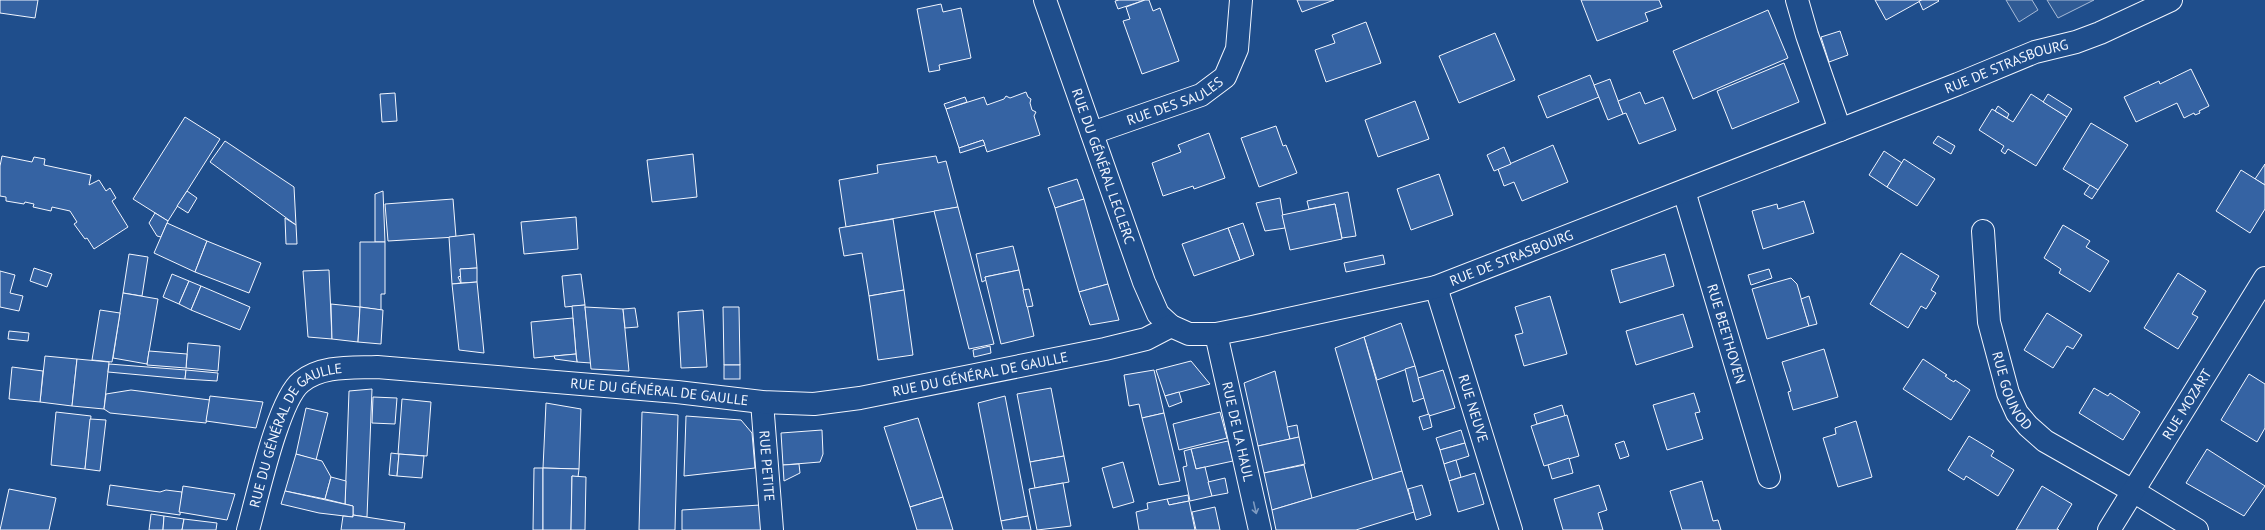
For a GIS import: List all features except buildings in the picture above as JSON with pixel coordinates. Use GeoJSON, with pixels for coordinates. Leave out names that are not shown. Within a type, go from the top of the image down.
{"type":"FeatureCollection","features":[{"type":"Feature","properties":{"kind":"street","name":"RUE DU GÉNÉRAL LECLERC"},"geometry":{"type":"LineString","coordinates":[[1045,0],[1144,282],[1158,314],[1171,326]]}},
{"type":"Feature","properties":{"kind":"street","name":"RUE DES SAULES"},"geometry":{"type":"LineString","coordinates":[[1092,133],[1201,95],[1225,77],[1237,49],[1241,0]]}},
{"type":"Feature","properties":{"kind":"street"},"geometry":{"type":"LineString","coordinates":[[1797,0],[1807,35],[1840,130]]}},
{"type":"Feature","properties":{"kind":"street","name":"RUE DE STRASBOURG"},"geometry":{"type":"LineString","coordinates":[[1171,326],[1189,334],[1216,334],[1327,312],[1436,287],[1840,130],[2035,52],[2076,42],[2100,33],[2171,0]]}},
{"type":"Feature","properties":{"kind":"street","name":"RUE BEETHOVEN"},"geometry":{"type":"LineString","coordinates":[[1684,191],[1769,477]]}},
{"type":"Feature","properties":{"kind":"street","name":"RUE GOUNOD"},"geometry":{"type":"LineString","coordinates":[[1983,231],[1989,322],[2008,393],[2017,413],[2028,426],[2045,441],[2133,491],[2197,530]]}},
{"type":"Feature","properties":{"kind":"street","name":"RUE MOZART"},"geometry":{"type":"LineString","coordinates":[[2109,530],[2265,278]]}},
{"type":"Feature","properties":{"kind":"street","name":"RUE NEUVE"},"geometry":{"type":"LineString","coordinates":[[1436,287],[1511,530]]}},
{"type":"Feature","properties":{"kind":"street","name":"RUE DU GÉNÉRAL DE GAULLE"},"geometry":{"type":"LineString","coordinates":[[248,530],[285,403],[300,383],[315,374],[335,369],[385,368],[677,392],[762,402],[814,404],[860,398],[1112,347],[1146,339],[1171,326]]}},
{"type":"Feature","properties":{"kind":"street","name":"RUE DE LA HAUL"},"geometry":{"type":"LineString","coordinates":[[1216,334],[1260,530]]}},
{"type":"Feature","properties":{"kind":"street","name":"RUE PETITE"},"geometry":{"type":"LineString","coordinates":[[762,402],[772,530]]}},
{"type":"Feature","properties":{"kind":"shaded area"},"geometry":{"type":"Polygon","coordinates":[[[2006,0],[2032,0],[2038,10],[2019,22],[2006,0]]]}},
{"type":"Feature","properties":{"kind":"shaded area"},"geometry":{"type":"Polygon","coordinates":[[[2047,0],[2094,0],[2058,18],[2047,0]]]}}]}
